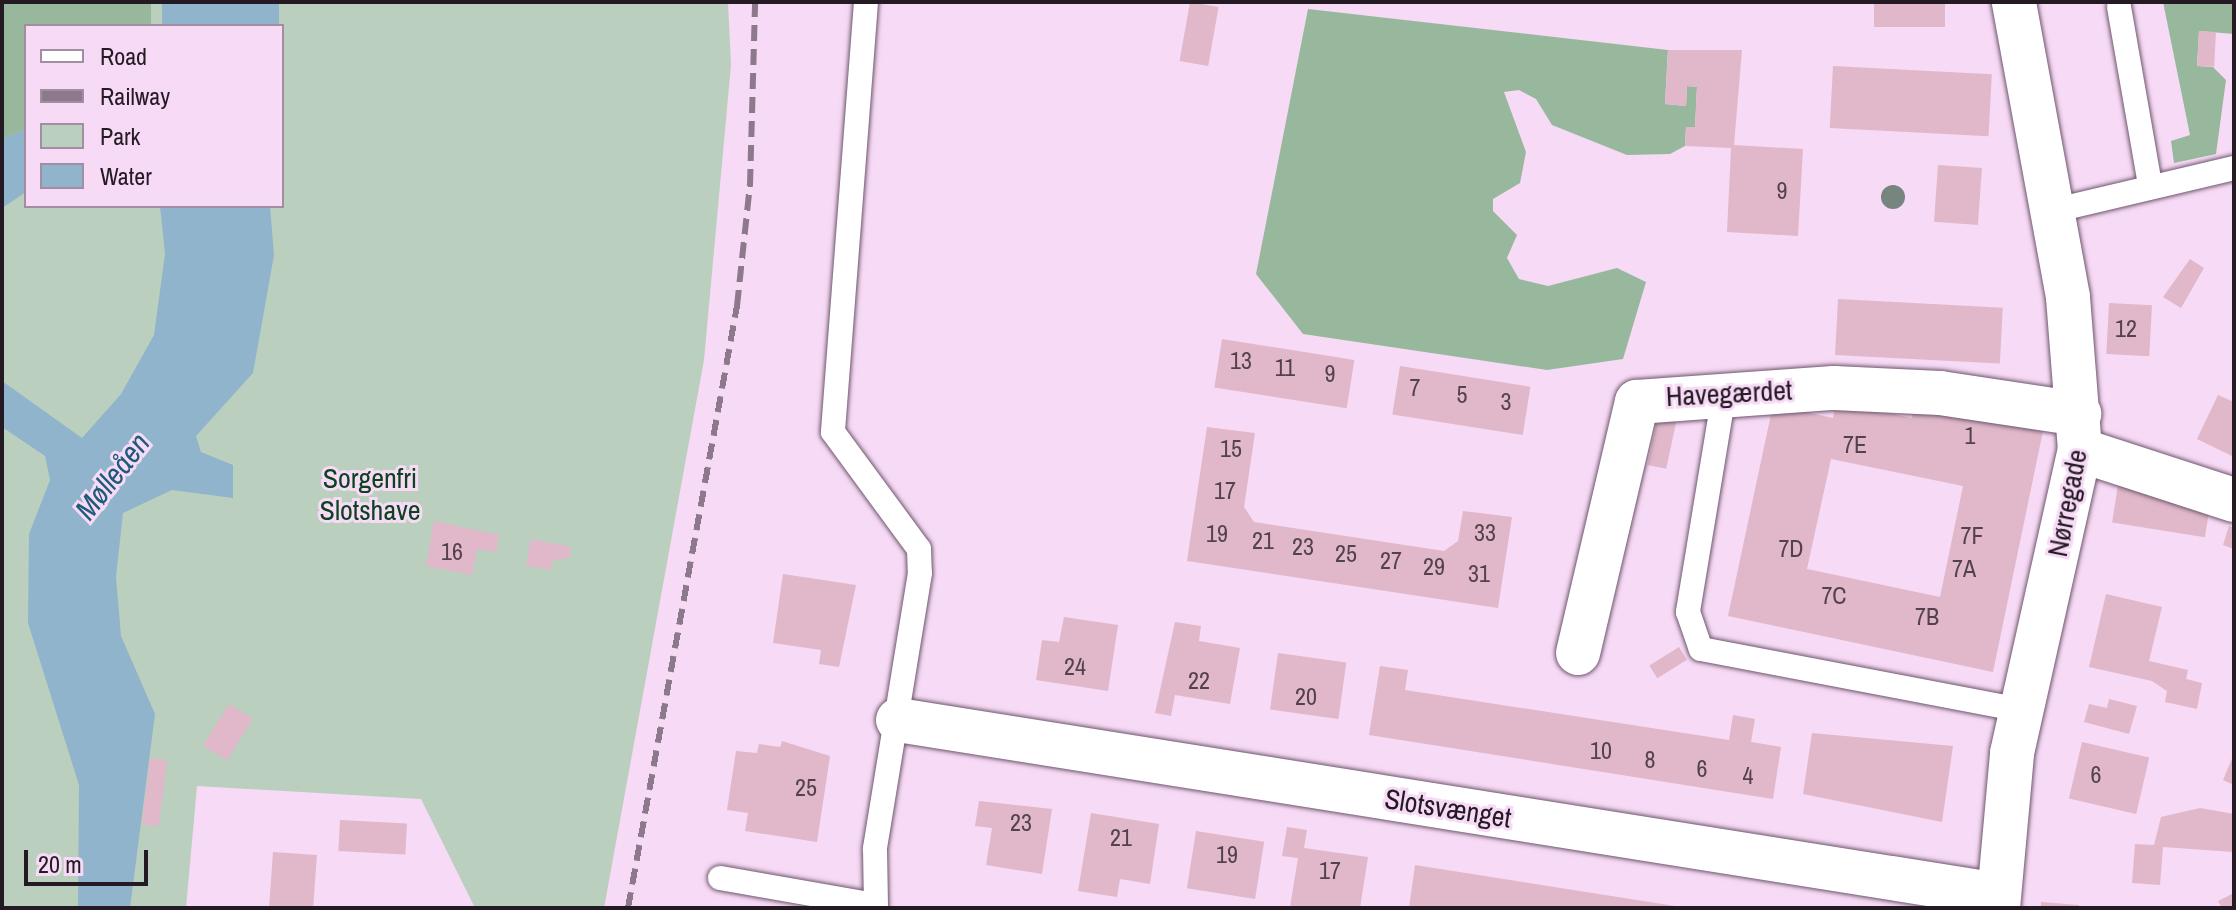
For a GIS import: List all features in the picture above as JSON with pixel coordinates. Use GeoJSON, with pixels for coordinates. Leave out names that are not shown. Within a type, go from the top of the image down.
{"type":"FeatureCollection","features":[{"type":"Feature","properties":{"kind":"street","name":"Nørregade"},"geometry":{"type":"LineString","coordinates":[[1998,902],[2021,710],[2080,432],[2052,211],[2014,2]]}},
{"type":"Feature","properties":{"kind":"street","name":"Havegærdet"},"geometry":{"type":"LineString","coordinates":[[1578,653],[1631,410],[1647,397],[1940,393],[2080,432],[2234,500]]}},
{"type":"Feature","properties":{"kind":"street","name":"Slotsvænget"},"geometry":{"type":"LineString","coordinates":[[898,720],[1998,902]]}},
{"type":"Feature","properties":{"kind":"lane"},"geometry":{"type":"LineString","coordinates":[[720,878],[875,906],[872,872],[898,720],[919,549],[833,432],[866,2]]}},
{"type":"Feature","properties":{"kind":"lane"},"geometry":{"type":"LineString","coordinates":[[2119,7],[2150,185]]}},
{"type":"Feature","properties":{"kind":"lane"},"geometry":{"type":"LineString","coordinates":[[2052,211],[2150,185],[2234,168]]}},
{"type":"Feature","properties":{"kind":"lane"},"geometry":{"type":"LineString","coordinates":[[1724,394],[1688,612],[1701,649],[2021,710]]}},
{"type":"Feature","properties":{"kind":"green space","name":"Sorgenfri Slotshave"},"geometry":{"type":"Polygon","coordinates":[[[2,2],[728,2],[731,65],[704,360],[604,908],[475,908],[421,799],[197,786],[186,908],[2,908],[2,2]]]}},
{"type":"Feature","properties":{"kind":"green space"},"geometry":{"type":"Polygon","coordinates":[[[2,2],[151,2],[151,24],[24,24],[24,130],[2,139],[2,2]]]}},
{"type":"Feature","properties":{"kind":"green space"},"geometry":{"type":"Polygon","coordinates":[[[2163,2],[2234,2],[2234,34],[2199,31],[2197,66],[2213,67],[2226,80],[2216,154],[2174,163],[2171,141],[2190,135],[2163,2]]]}},
{"type":"Feature","properties":{"kind":"green space"},"geometry":{"type":"Polygon","coordinates":[[[1308,9],[1668,50],[1665,104],[1686,106],[1687,86],[1697,87],[1695,127],[1686,127],[1685,146],[1670,154],[1627,155],[1552,125],[1536,99],[1519,90],[1504,92],[1526,152],[1520,183],[1493,199],[1493,211],[1517,235],[1507,258],[1519,279],[1548,286],[1617,268],[1646,282],[1623,359],[1547,370],[1303,334],[1256,274],[1308,9]]]}},
{"type":"Feature","properties":{"kind":"water"},"geometry":{"type":"Polygon","coordinates":[[[162,2],[279,2],[279,24],[162,24],[162,2]]]}},
{"type":"Feature","properties":{"kind":"water"},"geometry":{"type":"Polygon","coordinates":[[[24,130],[24,193],[2,208],[2,139],[24,130]]]}},
{"type":"Feature","properties":{"kind":"water","name":"Mølleåen"},"geometry":{"type":"Polygon","coordinates":[[[160,208],[270,208],[274,255],[253,373],[196,436],[201,452],[233,465],[233,498],[172,490],[123,513],[116,577],[121,636],[155,714],[130,908],[78,908],[79,785],[28,623],[29,534],[50,480],[45,456],[2,427],[2,381],[82,438],[121,394],[154,335],[165,254],[160,208]]]}},
{"type":"Feature","properties":{"kind":"building"},"geometry":{"type":"Polygon","coordinates":[[[1190,2],[1219,7],[1208,66],[1180,61],[1190,2]]]}},
{"type":"Feature","properties":{"kind":"building"},"geometry":{"type":"Polygon","coordinates":[[[1874,2],[1945,2],[1945,27],[1874,27],[1874,2]]]}},
{"type":"Feature","properties":{"kind":"building"},"geometry":{"type":"Polygon","coordinates":[[[2199,31],[2216,32],[2214,67],[2197,66],[2199,31]]]}},
{"type":"Feature","properties":{"kind":"building"},"geometry":{"type":"Polygon","coordinates":[[[1668,50],[1742,50],[1734,145],[1803,149],[1798,236],[1727,232],[1731,148],[1685,146],[1686,127],[1695,127],[1697,87],[1687,86],[1686,106],[1665,104],[1668,50]]]}},
{"type":"Feature","properties":{"kind":"building"},"geometry":{"type":"Polygon","coordinates":[[[1833,66],[1992,74],[1989,136],[1830,128],[1833,66]]]}},
{"type":"Feature","properties":{"kind":"building"},"geometry":{"type":"Polygon","coordinates":[[[1938,165],[1982,168],[1978,225],[1934,222],[1938,165]]]}},
{"type":"Feature","properties":{"kind":"building"},"geometry":{"type":"Polygon","coordinates":[[[2190,259],[2204,268],[2181,308],[2163,297],[2190,259]]]}},
{"type":"Feature","properties":{"kind":"building"},"geometry":{"type":"Polygon","coordinates":[[[1838,299],[2003,308],[2000,364],[1835,355],[1838,299]]]}},
{"type":"Feature","properties":{"kind":"building"},"geometry":{"type":"Polygon","coordinates":[[[2109,303],[2152,305],[2149,356],[2106,354],[2109,303]]]}},
{"type":"Feature","properties":{"kind":"building"},"geometry":{"type":"Polygon","coordinates":[[[1222,339],[1354,360],[1347,408],[1214,387],[1222,339]]]}},
{"type":"Feature","properties":{"kind":"building"},"geometry":{"type":"Polygon","coordinates":[[[1400,366],[1530,387],[1523,435],[1392,414],[1400,366]]]}},
{"type":"Feature","properties":{"kind":"building"},"geometry":{"type":"Polygon","coordinates":[[[2218,395],[2234,402],[2234,457],[2197,439],[2218,395]]]}},
{"type":"Feature","properties":{"kind":"building"},"geometry":{"type":"Polygon","coordinates":[[[1836,402],[1912,418],[1914,404],[2043,431],[1993,672],[1728,616],[1773,405],[1833,418],[1836,402]],[[1831,459],[1807,569],[1940,597],[1963,486],[1831,459]]]}},
{"type":"Feature","properties":{"kind":"building"},"geometry":{"type":"Polygon","coordinates":[[[1658,416],[1677,420],[1666,469],[1648,465],[1658,416]]]}},
{"type":"Feature","properties":{"kind":"building"},"geometry":{"type":"Polygon","coordinates":[[[1207,427],[1255,433],[1244,507],[1254,522],[1444,551],[1458,541],[1463,511],[1512,517],[1498,608],[1187,561],[1207,427]]]}},
{"type":"Feature","properties":{"kind":"building"},"geometry":{"type":"Polygon","coordinates":[[[2118,485],[2211,500],[2205,537],[2112,523],[2118,485]]]}},
{"type":"Feature","properties":{"kind":"building"},"geometry":{"type":"Polygon","coordinates":[[[434,521],[499,535],[496,552],[477,549],[472,575],[426,566],[434,521]]]}},
{"type":"Feature","properties":{"kind":"building"},"geometry":{"type":"Polygon","coordinates":[[[2229,526],[2234,528],[2234,549],[2223,545],[2229,526]]]}},
{"type":"Feature","properties":{"kind":"building"},"geometry":{"type":"Polygon","coordinates":[[[531,539],[571,547],[569,558],[553,560],[551,570],[526,565],[531,539]]]}},
{"type":"Feature","properties":{"kind":"building"},"geometry":{"type":"Polygon","coordinates":[[[783,574],[856,585],[839,667],[819,664],[821,650],[773,643],[783,574]]]}},
{"type":"Feature","properties":{"kind":"building"},"geometry":{"type":"Polygon","coordinates":[[[2106,594],[2162,607],[2149,661],[2188,670],[2186,679],[2202,683],[2197,709],[2165,702],[2167,691],[2152,681],[2089,667],[2106,594]]]}},
{"type":"Feature","properties":{"kind":"building"},"geometry":{"type":"Polygon","coordinates":[[[1064,617],[1118,625],[1108,691],[1036,680],[1042,640],[1059,642],[1064,617]]]}},
{"type":"Feature","properties":{"kind":"building"},"geometry":{"type":"Polygon","coordinates":[[[1175,622],[1201,626],[1199,641],[1240,648],[1230,704],[1175,695],[1171,716],[1155,713],[1175,622]]]}},
{"type":"Feature","properties":{"kind":"building"},"geometry":{"type":"Polygon","coordinates":[[[1679,647],[1687,660],[1657,678],[1649,666],[1679,647]]]}},
{"type":"Feature","properties":{"kind":"building"},"geometry":{"type":"Polygon","coordinates":[[[1278,653],[1346,663],[1338,719],[1270,709],[1278,653]]]}},
{"type":"Feature","properties":{"kind":"building"},"geometry":{"type":"Polygon","coordinates":[[[1380,666],[1408,670],[1405,690],[1729,740],[1733,715],[1755,719],[1751,742],[1781,747],[1773,799],[1369,735],[1380,666]]]}},
{"type":"Feature","properties":{"kind":"building"},"geometry":{"type":"Polygon","coordinates":[[[2109,699],[2137,706],[2129,734],[2084,722],[2089,704],[2107,708],[2109,699]]]}},
{"type":"Feature","properties":{"kind":"building"},"geometry":{"type":"Polygon","coordinates":[[[229,704],[253,719],[227,760],[203,746],[229,704]]]}},
{"type":"Feature","properties":{"kind":"building"},"geometry":{"type":"Polygon","coordinates":[[[1812,733],[1953,746],[1942,822],[1803,794],[1812,733]]]}},
{"type":"Feature","properties":{"kind":"building"},"geometry":{"type":"Polygon","coordinates":[[[782,741],[830,756],[817,842],[745,831],[748,813],[727,810],[736,751],[757,753],[759,744],[780,747],[782,741]]]}},
{"type":"Feature","properties":{"kind":"building"},"geometry":{"type":"Polygon","coordinates":[[[2082,742],[2149,758],[2136,814],[2069,799],[2082,742]]]}},
{"type":"Feature","properties":{"kind":"building"},"geometry":{"type":"Polygon","coordinates":[[[2234,754],[2234,785],[2223,780],[2234,754]]]}},
{"type":"Feature","properties":{"kind":"building"},"geometry":{"type":"Polygon","coordinates":[[[150,758],[167,760],[159,827],[142,825],[150,758]]]}},
{"type":"Feature","properties":{"kind":"building"},"geometry":{"type":"Polygon","coordinates":[[[979,801],[1052,809],[1042,874],[986,865],[992,828],[975,826],[979,801]]]}},
{"type":"Feature","properties":{"kind":"building"},"geometry":{"type":"Polygon","coordinates":[[[2200,808],[2234,814],[2234,852],[2163,847],[2160,885],[2132,883],[2135,844],[2154,845],[2161,817],[2200,808]]]}},
{"type":"Feature","properties":{"kind":"building"},"geometry":{"type":"Polygon","coordinates":[[[1091,813],[1159,824],[1150,884],[1120,879],[1117,897],[1078,891],[1091,813]]]}},
{"type":"Feature","properties":{"kind":"building"},"geometry":{"type":"Polygon","coordinates":[[[340,820],[407,824],[405,854],[338,851],[340,820]]]}},
{"type":"Feature","properties":{"kind":"building"},"geometry":{"type":"Polygon","coordinates":[[[1287,827],[1307,830],[1304,848],[1368,857],[1360,908],[1290,907],[1298,858],[1282,856],[1287,827]]]}},
{"type":"Feature","properties":{"kind":"building"},"geometry":{"type":"Polygon","coordinates":[[[1196,831],[1264,842],[1255,899],[1187,888],[1196,831]]]}},
{"type":"Feature","properties":{"kind":"building"},"geometry":{"type":"Polygon","coordinates":[[[273,852],[317,855],[313,908],[269,908],[273,852]]]}},
{"type":"Feature","properties":{"kind":"building"},"geometry":{"type":"Polygon","coordinates":[[[1415,865],[1675,906],[1675,908],[1409,908],[1415,865]]]}},
{"type":"Feature","properties":{"kind":"building"},"geometry":{"type":"Polygon","coordinates":[[[2234,893],[2234,908],[2222,908],[2218,901],[2234,893]]]}},
{"type":"Feature","properties":{"kind":"building"},"geometry":{"type":"Polygon","coordinates":[[[2041,902],[2079,905],[2079,908],[2041,908],[2041,902]]]}},
{"type":"Feature","properties":{"kind":"railway"},"geometry":{"type":"LineString","coordinates":[[628,908],[737,306],[750,185],[755,2]]}}]}
